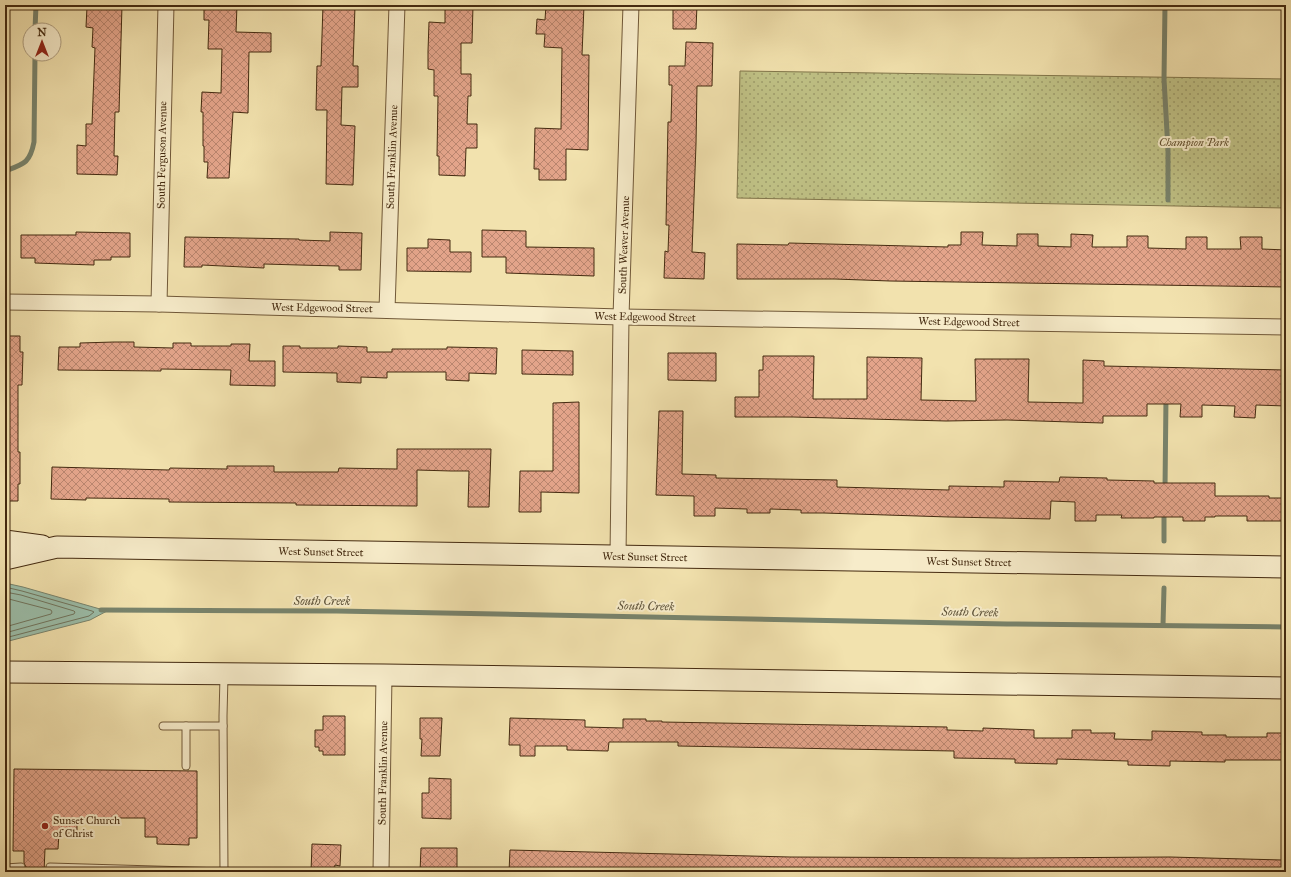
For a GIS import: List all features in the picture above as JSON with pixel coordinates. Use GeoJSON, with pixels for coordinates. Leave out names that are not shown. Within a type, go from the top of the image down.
{"type":"FeatureCollection","features":[{"type":"Feature","properties":{"kind":"main road"},"geometry":{"type":"LineString","coordinates":[[5,541],[57,547]]}},
{"type":"Feature","properties":{"kind":"main road","name":"West Sunset Street"},"geometry":{"type":"LineString","coordinates":[[5,559],[57,547],[1286,567]]}},
{"type":"Feature","properties":{"kind":"main road"},"geometry":{"type":"LineString","coordinates":[[5,672],[384,675],[1286,688]]}},
{"type":"Feature","properties":{"kind":"street","name":"South Ferguson Avenue"},"geometry":{"type":"LineString","coordinates":[[159,304],[166,5]]}},
{"type":"Feature","properties":{"kind":"street","name":"South Franklin Avenue"},"geometry":{"type":"LineString","coordinates":[[387,310],[397,5]]}},
{"type":"Feature","properties":{"kind":"street","name":"South Weaver Avenue"},"geometry":{"type":"LineString","coordinates":[[618,556],[622,316],[631,5]]}},
{"type":"Feature","properties":{"kind":"street","name":"West Edgewood Street"},"geometry":{"type":"LineString","coordinates":[[5,302],[159,304],[622,316],[1286,327]]}},
{"type":"Feature","properties":{"kind":"street","name":"South Franklin Avenue"},"geometry":{"type":"LineString","coordinates":[[382,872],[384,675]]}},
{"type":"Feature","properties":{"kind":"lane"},"geometry":{"type":"LineString","coordinates":[[50,868],[224,872],[224,674]]}},
{"type":"Feature","properties":{"kind":"lane"},"geometry":{"type":"LineString","coordinates":[[163,726],[223,726]]}},
{"type":"Feature","properties":{"kind":"lane"},"geometry":{"type":"LineString","coordinates":[[186,726],[186,766]]}},
{"type":"Feature","properties":{"kind":"lane"},"geometry":{"type":"LineString","coordinates":[[5,868],[21,868]]}},
{"type":"Feature","properties":{"kind":"green space","name":"Champion Park"},"geometry":{"type":"Polygon","coordinates":[[[740,71],[1286,79],[1286,208],[737,198],[740,71]]]}},
{"type":"Feature","properties":{"kind":"water"},"geometry":{"type":"Polygon","coordinates":[[[5,583],[107,611],[90,620],[5,642],[5,583]]]}},
{"type":"Feature","properties":{"kind":"building"},"geometry":{"type":"Polygon","coordinates":[[[94,5],[122,5],[119,112],[115,112],[114,156],[118,156],[117,175],[77,174],[77,145],[86,146],[86,124],[92,124],[95,48],[92,47],[93,28],[86,27],[87,7],[94,7],[94,5]]]}},
{"type":"Feature","properties":{"kind":"building"},"geometry":{"type":"Polygon","coordinates":[[[204,5],[237,5],[236,32],[271,33],[271,52],[249,52],[248,113],[233,112],[229,178],[207,178],[208,162],[204,162],[203,112],[201,112],[202,92],[221,93],[222,49],[208,49],[209,20],[204,20],[204,5]]]}},
{"type":"Feature","properties":{"kind":"building"},"geometry":{"type":"Polygon","coordinates":[[[323,5],[355,6],[353,66],[358,66],[358,87],[342,87],[341,125],[355,126],[353,185],[326,184],[327,110],[316,110],[317,66],[321,66],[323,5]]]}},
{"type":"Feature","properties":{"kind":"building"},"geometry":{"type":"Polygon","coordinates":[[[445,5],[473,5],[472,43],[461,43],[461,74],[471,74],[471,96],[468,96],[467,124],[477,124],[477,148],[466,148],[465,176],[439,175],[439,156],[437,156],[438,96],[434,96],[434,70],[428,69],[429,22],[445,23],[445,5]]]}},
{"type":"Feature","properties":{"kind":"building"},"geometry":{"type":"Polygon","coordinates":[[[546,5],[584,5],[582,55],[589,55],[588,150],[566,149],[566,180],[539,180],[539,169],[534,169],[535,128],[561,129],[562,48],[544,47],[545,34],[536,34],[537,19],[545,20],[546,5]]]}},
{"type":"Feature","properties":{"kind":"building"},"geometry":{"type":"Polygon","coordinates":[[[673,5],[697,5],[696,29],[673,29],[673,5]]]}},
{"type":"Feature","properties":{"kind":"building"},"geometry":{"type":"Polygon","coordinates":[[[686,42],[713,43],[712,86],[697,86],[692,252],[705,253],[704,279],[664,278],[665,251],[668,252],[669,225],[666,225],[668,122],[671,122],[672,85],[669,85],[669,66],[685,66],[686,42]]]}},
{"type":"Feature","properties":{"kind":"building"},"geometry":{"type":"Polygon","coordinates":[[[482,230],[526,231],[526,247],[594,248],[594,276],[506,273],[506,257],[482,257],[482,230]]]}},
{"type":"Feature","properties":{"kind":"building"},"geometry":{"type":"Polygon","coordinates":[[[76,232],[130,233],[130,257],[111,257],[111,260],[94,260],[94,265],[35,263],[35,258],[21,258],[21,235],[76,235],[76,232]]]}},
{"type":"Feature","properties":{"kind":"building"},"geometry":{"type":"Polygon","coordinates":[[[330,232],[362,233],[361,270],[339,270],[339,266],[264,264],[264,268],[202,265],[202,267],[184,267],[185,237],[330,241],[330,232]]]}},
{"type":"Feature","properties":{"kind":"building"},"geometry":{"type":"Polygon","coordinates":[[[961,232],[983,232],[982,245],[1017,246],[1017,234],[1038,234],[1038,246],[1071,247],[1071,234],[1093,235],[1092,247],[1127,247],[1127,236],[1148,236],[1148,248],[1186,249],[1186,237],[1207,237],[1207,249],[1241,249],[1240,237],[1262,237],[1262,249],[1286,250],[1286,287],[835,279],[737,279],[737,244],[788,245],[789,243],[948,247],[948,245],[961,245],[961,232]]]}},
{"type":"Feature","properties":{"kind":"building"},"geometry":{"type":"Polygon","coordinates":[[[428,239],[450,240],[450,252],[471,252],[471,272],[407,271],[407,248],[428,248],[428,239]]]}},
{"type":"Feature","properties":{"kind":"building"},"geometry":{"type":"Polygon","coordinates":[[[5,336],[20,336],[20,352],[23,352],[22,385],[18,385],[18,452],[20,452],[20,484],[18,484],[18,501],[5,501],[5,336]]]}},
{"type":"Feature","properties":{"kind":"building"},"geometry":{"type":"Polygon","coordinates":[[[134,342],[134,347],[173,348],[173,343],[191,343],[191,346],[231,346],[231,344],[250,344],[249,361],[275,361],[275,386],[230,385],[231,370],[58,370],[59,347],[80,347],[80,343],[134,342]]]}},
{"type":"Feature","properties":{"kind":"building"},"geometry":{"type":"Polygon","coordinates":[[[283,346],[300,346],[300,348],[338,348],[338,346],[367,347],[367,352],[392,352],[392,349],[447,349],[447,347],[497,348],[496,374],[469,373],[469,381],[446,380],[446,372],[387,372],[387,378],[361,377],[361,383],[337,382],[337,373],[283,372],[283,346]]]}},
{"type":"Feature","properties":{"kind":"building"},"geometry":{"type":"Polygon","coordinates":[[[522,350],[573,351],[573,375],[522,374],[522,350]]]}},
{"type":"Feature","properties":{"kind":"building"},"geometry":{"type":"Polygon","coordinates":[[[668,353],[716,353],[716,381],[668,380],[668,353]]]}},
{"type":"Feature","properties":{"kind":"building"},"geometry":{"type":"Polygon","coordinates":[[[763,356],[814,356],[813,399],[867,399],[867,357],[922,358],[921,400],[976,401],[975,359],[1029,359],[1028,402],[1083,403],[1083,360],[1104,361],[1104,366],[1286,370],[1286,406],[1256,405],[1255,418],[1234,417],[1235,406],[1202,405],[1202,417],[1180,417],[1181,404],[1147,404],[1147,416],[1103,416],[1103,423],[1007,420],[946,421],[735,417],[735,397],[759,397],[759,370],[763,370],[763,356]]]}},
{"type":"Feature","properties":{"kind":"building"},"geometry":{"type":"Polygon","coordinates":[[[579,402],[579,493],[541,492],[541,512],[519,512],[520,471],[553,471],[553,403],[579,402]]]}},
{"type":"Feature","properties":{"kind":"building"},"geometry":{"type":"Polygon","coordinates":[[[659,411],[683,411],[682,474],[716,475],[716,478],[837,480],[837,487],[949,490],[949,486],[1004,487],[1004,481],[1059,482],[1060,477],[1154,481],[1154,483],[1215,483],[1215,496],[1269,496],[1269,498],[1286,498],[1286,521],[1247,521],[1247,516],[1215,516],[1205,517],[1205,521],[1183,521],[1183,517],[1121,518],[1122,515],[1096,515],[1096,521],[1075,521],[1075,502],[1051,501],[1050,519],[801,513],[801,510],[770,509],[770,513],[747,513],[747,509],[715,508],[715,516],[694,516],[694,496],[656,495],[659,411]]]}},
{"type":"Feature","properties":{"kind":"building"},"geometry":{"type":"Polygon","coordinates":[[[397,449],[491,449],[489,507],[468,507],[469,471],[417,470],[417,506],[169,502],[169,499],[51,499],[52,467],[169,470],[170,468],[227,469],[227,466],[274,466],[274,472],[338,472],[339,468],[397,469],[397,449]]]}},
{"type":"Feature","properties":{"kind":"building"},"geometry":{"type":"Polygon","coordinates":[[[323,716],[345,716],[345,755],[323,755],[323,751],[319,751],[319,747],[315,747],[315,730],[323,730],[323,716]]]}},
{"type":"Feature","properties":{"kind":"building"},"geometry":{"type":"Polygon","coordinates":[[[420,718],[442,718],[440,756],[421,756],[422,739],[420,739],[420,718]]]}},
{"type":"Feature","properties":{"kind":"building"},"geometry":{"type":"Polygon","coordinates":[[[510,718],[585,720],[585,727],[623,728],[623,719],[646,719],[646,721],[662,722],[947,727],[947,730],[983,731],[983,728],[1034,730],[1034,738],[1072,738],[1072,730],[1091,730],[1091,733],[1115,733],[1114,739],[1152,740],[1152,731],[1202,732],[1202,735],[1226,735],[1226,737],[1267,737],[1267,733],[1285,733],[1285,760],[1225,760],[1225,762],[1170,761],[1170,766],[1128,765],[1128,761],[1057,759],[1057,764],[1015,763],[1015,759],[954,758],[954,751],[678,746],[678,742],[609,742],[608,751],[567,750],[567,746],[535,746],[535,756],[520,756],[520,745],[509,745],[510,718]]]}},
{"type":"Feature","properties":{"kind":"building","name":"Sunset Church of Christ"},"geometry":{"type":"Polygon","coordinates":[[[14,769],[197,771],[197,838],[189,838],[189,845],[157,844],[157,837],[145,837],[145,818],[77,818],[77,833],[59,833],[58,849],[45,849],[44,872],[24,872],[26,867],[24,863],[24,851],[13,851],[14,769]]]}},
{"type":"Feature","properties":{"kind":"building"},"geometry":{"type":"Polygon","coordinates":[[[429,778],[451,779],[451,819],[422,818],[422,793],[429,793],[429,778]]]}},
{"type":"Feature","properties":{"kind":"building"},"geometry":{"type":"Polygon","coordinates":[[[312,844],[341,845],[340,866],[335,865],[334,872],[311,872],[312,844]]]}},
{"type":"Feature","properties":{"kind":"building"},"geometry":{"type":"Polygon","coordinates":[[[421,848],[457,848],[457,871],[420,872],[421,848]]]}},
{"type":"Feature","properties":{"kind":"building"},"geometry":{"type":"Polygon","coordinates":[[[510,850],[790,857],[1170,857],[1282,860],[1282,872],[509,872],[510,850]]]}},
{"type":"Feature","properties":{"kind":"waterway"},"geometry":{"type":"LineString","coordinates":[[35,22],[36,5]]}},
{"type":"Feature","properties":{"kind":"waterway"},"geometry":{"type":"LineString","coordinates":[[1165,5],[1164,79],[1168,150],[1168,200]]}},
{"type":"Feature","properties":{"kind":"waterway"},"geometry":{"type":"LineString","coordinates":[[5,171],[25,162],[28,159],[34,142],[35,62]]}},
{"type":"Feature","properties":{"kind":"waterway"},"geometry":{"type":"LineString","coordinates":[[1165,489],[1166,397]]}},
{"type":"Feature","properties":{"kind":"waterway"},"geometry":{"type":"LineString","coordinates":[[1164,511],[1164,541]]}},
{"type":"Feature","properties":{"kind":"waterway"},"geometry":{"type":"LineString","coordinates":[[1163,625],[1164,588]]}},
{"type":"Feature","properties":{"kind":"waterway","name":"South Creek"},"geometry":{"type":"LineString","coordinates":[[101,610],[337,611],[1007,624],[1286,627]]}},
{"type":"Feature","properties":{"kind":"place","name":"Sunset Church of Christ"},"geometry":{"type":"Point","coordinates":[45,826]}}]}
